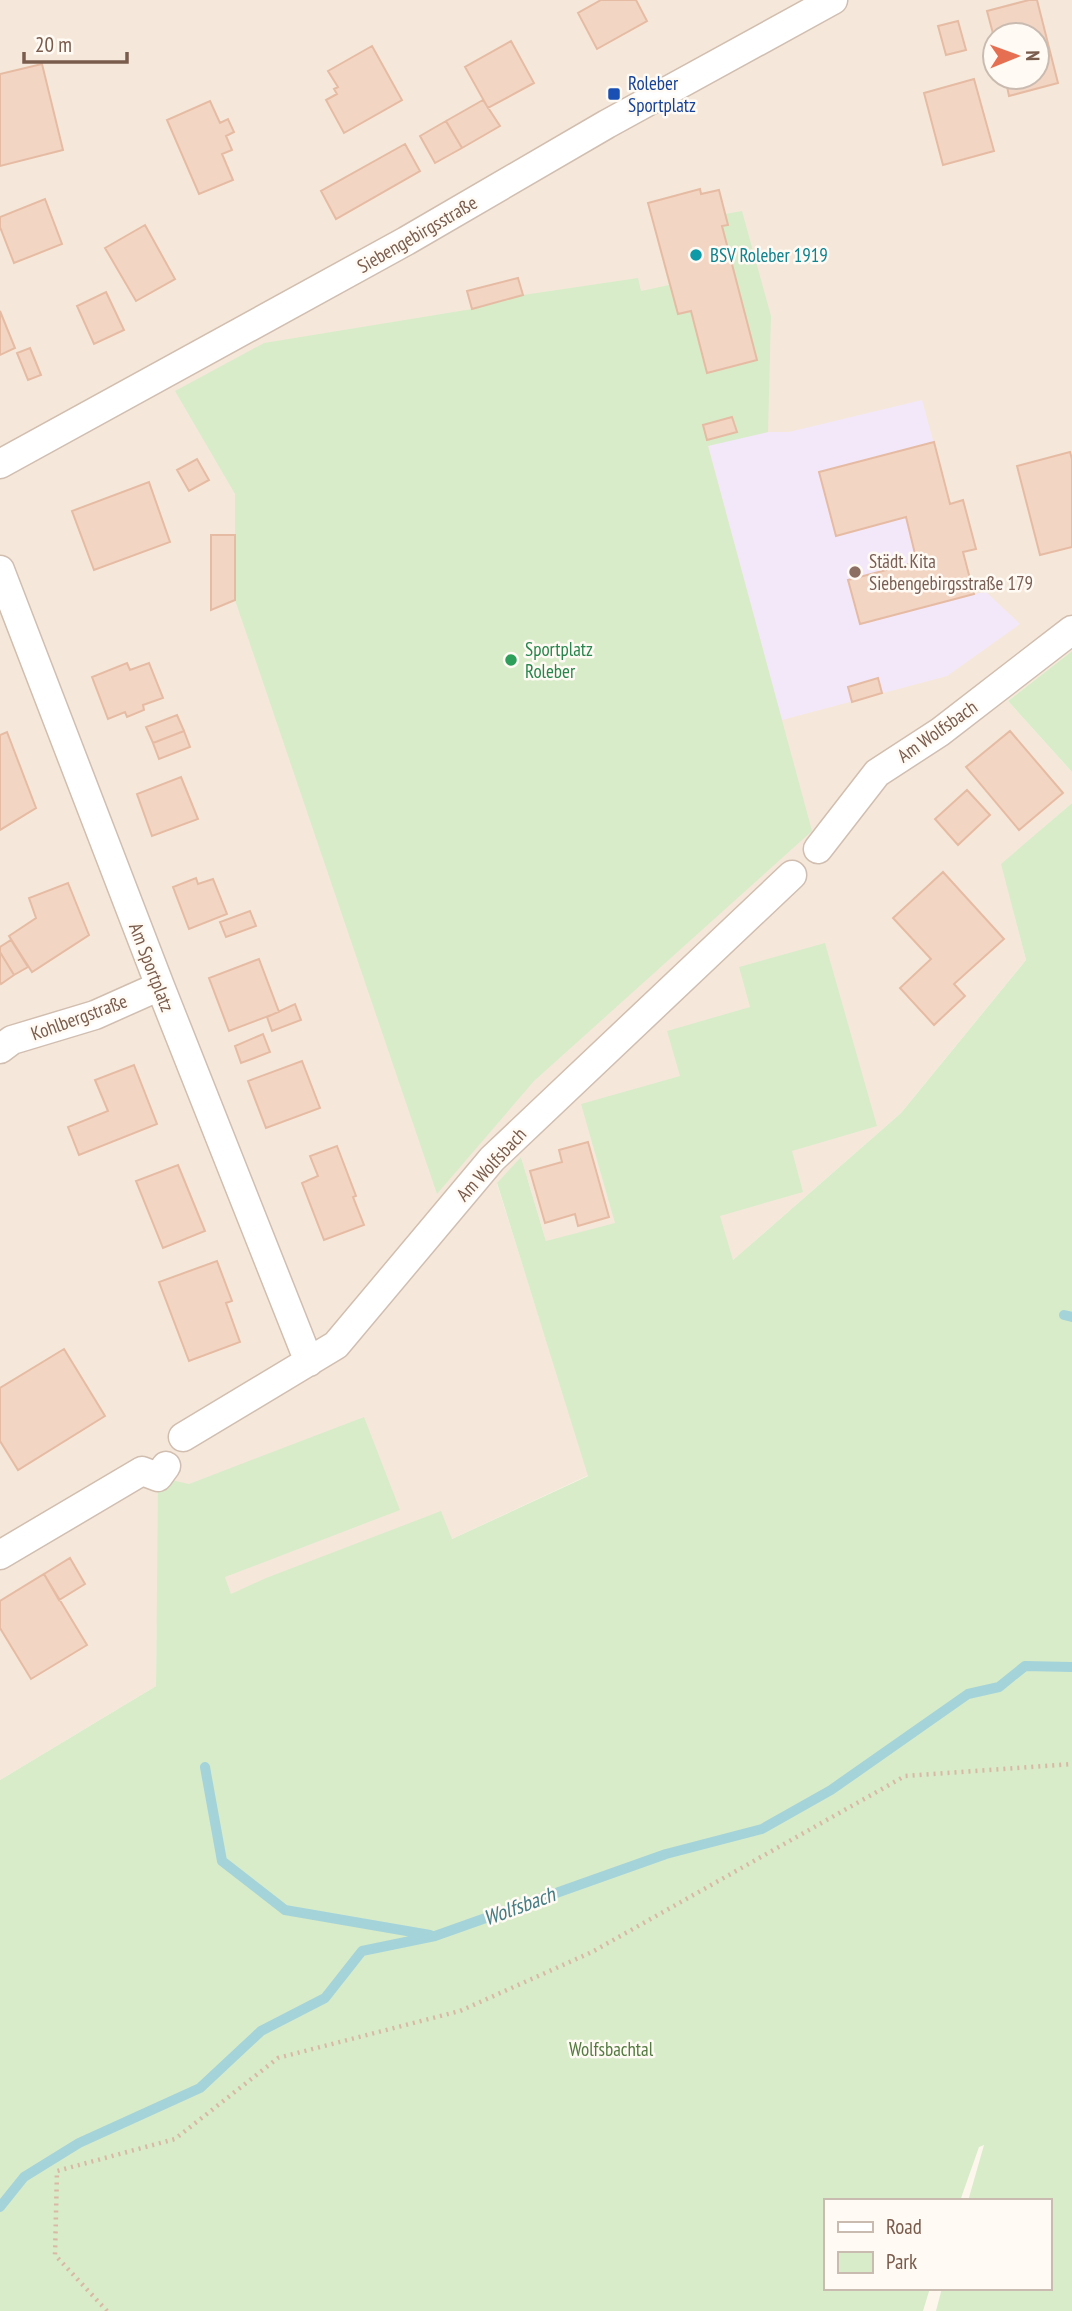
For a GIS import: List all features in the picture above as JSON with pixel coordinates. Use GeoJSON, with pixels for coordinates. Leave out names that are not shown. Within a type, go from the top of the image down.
{"type":"FeatureCollection","features":[{"type":"Feature","properties":{"kind":"street","name":"Siebengebirgsstraße"},"geometry":{"type":"LineString","coordinates":[[0,464],[406,241],[607,124],[833,0]]}},
{"type":"Feature","properties":{"kind":"street","name":"Am Sportplatz"},"geometry":{"type":"LineString","coordinates":[[0,570],[160,986],[309,1362]]}},
{"type":"Feature","properties":{"kind":"street","name":"Am Wolfsbach"},"geometry":{"type":"LineString","coordinates":[[818,849],[877,773],[940,732],[1072,630]]}},
{"type":"Feature","properties":{"kind":"street","name":"Am Wolfsbach"},"geometry":{"type":"LineString","coordinates":[[183,1437],[336,1345],[492,1159],[792,875]]}},
{"type":"Feature","properties":{"kind":"street","name":"Kohlbergstraße"},"geometry":{"type":"LineString","coordinates":[[0,1049],[12,1040],[95,1015],[160,986]]}},
{"type":"Feature","properties":{"kind":"street"},"geometry":{"type":"LineString","coordinates":[[0,1555],[142,1471],[158,1477],[166,1465]]}},
{"type":"Feature","properties":{"kind":"path"},"geometry":{"type":"LineString","coordinates":[[107,2311],[55,2255],[57,2171],[175,2139],[278,2058],[460,2011],[592,1952],[905,1776],[1072,1764]]}},
{"type":"Feature","properties":{"kind":"shaded area"},"geometry":{"type":"Polygon","coordinates":[[[0,0],[1072,0],[1072,651],[1008,701],[1072,772],[1072,803],[1002,864],[1026,960],[901,1113],[732,1261],[546,1241],[521,1157],[497,1184],[589,1475],[452,1539],[266,1579],[231,1595],[225,1578],[159,1478],[156,1686],[0,1780],[0,0]]]}},
{"type":"Feature","properties":{"kind":"shaded area","name":"Städt. Kita Siebengebirgsstraße 179"},"geometry":{"type":"Polygon","coordinates":[[[922,400],[950,503],[963,500],[976,549],[963,553],[974,594],[986,592],[1020,624],[947,676],[782,720],[708,445],[768,432],[789,432],[922,400]]]}},
{"type":"Feature","properties":{"kind":"green space","name":"Sportplatz Roleber"},"geometry":{"type":"Polygon","coordinates":[[[700,189],[702,194],[719,190],[725,214],[742,211],[771,316],[768,432],[708,446],[812,831],[534,1081],[437,1194],[235,600],[235,494],[175,391],[264,343],[472,309],[523,295],[638,278],[641,291],[669,285],[648,203],[700,189]]]}},
{"type":"Feature","properties":{"kind":"green space"},"geometry":{"type":"Polygon","coordinates":[[[1072,651],[1072,772],[1008,701],[1072,651]]]}},
{"type":"Feature","properties":{"kind":"green space","name":"Wolfsbachtal"},"geometry":{"type":"Polygon","coordinates":[[[1072,803],[1072,2311],[936,2311],[941,2290],[1051,2290],[1051,2199],[969,2199],[984,2145],[979,2147],[961,2199],[824,2199],[824,2290],[929,2290],[923,2311],[0,2311],[0,1780],[156,1686],[158,1477],[189,1484],[364,1417],[400,1510],[225,1577],[231,1594],[441,1511],[452,1539],[588,1476],[497,1183],[521,1157],[546,1241],[615,1223],[581,1104],[680,1076],[667,1031],[750,1007],[739,967],[825,943],[877,1126],[792,1151],[803,1192],[720,1216],[733,1260],[901,1113],[1026,960],[1001,864],[1072,803]]]}},
{"type":"Feature","properties":{"kind":"building"},"geometry":{"type":"Polygon","coordinates":[[[601,0],[636,0],[647,21],[597,49],[578,13],[601,0]]]}},
{"type":"Feature","properties":{"kind":"building"},"geometry":{"type":"Polygon","coordinates":[[[1037,0],[1042,21],[990,21],[987,11],[1037,0]]]}},
{"type":"Feature","properties":{"kind":"building"},"geometry":{"type":"Polygon","coordinates":[[[958,21],[966,50],[946,55],[938,26],[958,21]]]}},
{"type":"Feature","properties":{"kind":"building"},"geometry":{"type":"Polygon","coordinates":[[[511,41],[534,83],[488,108],[465,67],[511,41]]]}},
{"type":"Feature","properties":{"kind":"building"},"geometry":{"type":"Polygon","coordinates":[[[372,46],[402,100],[344,133],[326,100],[337,94],[334,89],[338,87],[328,71],[372,46]]]}},
{"type":"Feature","properties":{"kind":"building"},"geometry":{"type":"Polygon","coordinates":[[[1051,55],[1058,83],[1051,85],[1051,55]]]}},
{"type":"Feature","properties":{"kind":"building"},"geometry":{"type":"Polygon","coordinates":[[[42,64],[63,150],[0,166],[0,74],[42,64]]]}},
{"type":"Feature","properties":{"kind":"building"},"geometry":{"type":"Polygon","coordinates":[[[974,79],[994,151],[943,165],[924,93],[974,79]]]}},
{"type":"Feature","properties":{"kind":"building"},"geometry":{"type":"Polygon","coordinates":[[[1008,91],[1028,91],[1009,96],[1008,91]]]}},
{"type":"Feature","properties":{"kind":"building"},"geometry":{"type":"Polygon","coordinates":[[[483,100],[500,126],[462,148],[446,121],[483,100]]]}},
{"type":"Feature","properties":{"kind":"building"},"geometry":{"type":"Polygon","coordinates":[[[210,101],[220,123],[228,119],[234,132],[226,136],[232,150],[222,154],[233,180],[199,194],[167,120],[210,101]]]}},
{"type":"Feature","properties":{"kind":"building"},"geometry":{"type":"Polygon","coordinates":[[[446,121],[462,148],[435,163],[420,136],[446,121]]]}},
{"type":"Feature","properties":{"kind":"building"},"geometry":{"type":"Polygon","coordinates":[[[405,144],[420,171],[336,219],[321,191],[405,144]]]}},
{"type":"Feature","properties":{"kind":"building","name":"BSV Roleber 1919"},"geometry":{"type":"Polygon","coordinates":[[[700,189],[701,194],[719,190],[728,225],[722,226],[757,360],[707,373],[691,311],[678,314],[648,203],[700,189]]]}},
{"type":"Feature","properties":{"kind":"building"},"geometry":{"type":"Polygon","coordinates":[[[45,199],[62,244],[14,263],[0,227],[0,217],[45,199]]]}},
{"type":"Feature","properties":{"kind":"building"},"geometry":{"type":"Polygon","coordinates":[[[145,225],[175,279],[136,301],[105,248],[145,225]]]}},
{"type":"Feature","properties":{"kind":"building"},"geometry":{"type":"Polygon","coordinates":[[[518,278],[523,295],[472,309],[467,291],[518,278]]]}},
{"type":"Feature","properties":{"kind":"building"},"geometry":{"type":"Polygon","coordinates":[[[106,292],[124,330],[94,344],[77,306],[106,292]]]}},
{"type":"Feature","properties":{"kind":"building"},"geometry":{"type":"Polygon","coordinates":[[[0,311],[15,348],[0,355],[0,311]]]}},
{"type":"Feature","properties":{"kind":"building"},"geometry":{"type":"Polygon","coordinates":[[[30,348],[41,375],[28,380],[17,353],[30,348]]]}},
{"type":"Feature","properties":{"kind":"building"},"geometry":{"type":"Polygon","coordinates":[[[732,417],[737,432],[707,440],[703,425],[732,417]]]}},
{"type":"Feature","properties":{"kind":"building"},"geometry":{"type":"Polygon","coordinates":[[[934,442],[950,504],[963,500],[976,549],[963,552],[974,594],[860,624],[848,580],[917,562],[906,517],[836,536],[819,472],[934,442]]]}},
{"type":"Feature","properties":{"kind":"building"},"geometry":{"type":"Polygon","coordinates":[[[1070,452],[1072,547],[1040,555],[1017,466],[1070,452]]]}},
{"type":"Feature","properties":{"kind":"building"},"geometry":{"type":"Polygon","coordinates":[[[197,459],[209,480],[189,491],[177,470],[197,459]]]}},
{"type":"Feature","properties":{"kind":"building"},"geometry":{"type":"Polygon","coordinates":[[[149,482],[170,542],[94,570],[72,511],[149,482]]]}},
{"type":"Feature","properties":{"kind":"building"},"geometry":{"type":"Polygon","coordinates":[[[211,535],[235,535],[235,600],[211,610],[211,535]]]}},
{"type":"Feature","properties":{"kind":"building"},"geometry":{"type":"Polygon","coordinates":[[[127,663],[130,670],[149,663],[163,698],[143,705],[144,710],[127,717],[125,712],[108,719],[92,677],[127,663]]]}},
{"type":"Feature","properties":{"kind":"building"},"geometry":{"type":"Polygon","coordinates":[[[878,678],[882,693],[852,702],[848,687],[878,678]]]}},
{"type":"Feature","properties":{"kind":"building"},"geometry":{"type":"Polygon","coordinates":[[[177,715],[184,731],[153,743],[146,727],[177,715]]]}},
{"type":"Feature","properties":{"kind":"building"},"geometry":{"type":"Polygon","coordinates":[[[184,731],[190,747],[159,759],[153,743],[184,731]]]}},
{"type":"Feature","properties":{"kind":"building"},"geometry":{"type":"Polygon","coordinates":[[[1010,731],[1063,793],[1019,830],[966,767],[1010,731]]]}},
{"type":"Feature","properties":{"kind":"building"},"geometry":{"type":"Polygon","coordinates":[[[7,732],[36,808],[0,830],[0,735],[7,732]]]}},
{"type":"Feature","properties":{"kind":"building"},"geometry":{"type":"Polygon","coordinates":[[[181,777],[198,819],[152,836],[137,794],[181,777]]]}},
{"type":"Feature","properties":{"kind":"building"},"geometry":{"type":"Polygon","coordinates":[[[967,790],[990,815],[958,845],[935,819],[967,790]]]}},
{"type":"Feature","properties":{"kind":"building"},"geometry":{"type":"Polygon","coordinates":[[[943,872],[1004,939],[954,984],[965,996],[934,1025],[900,988],[931,959],[893,918],[943,872]]]}},
{"type":"Feature","properties":{"kind":"building"},"geometry":{"type":"Polygon","coordinates":[[[196,878],[198,884],[213,879],[227,914],[189,929],[173,887],[196,878]]]}},
{"type":"Feature","properties":{"kind":"building"},"geometry":{"type":"Polygon","coordinates":[[[68,883],[89,935],[32,972],[9,936],[36,918],[29,898],[68,883]]]}},
{"type":"Feature","properties":{"kind":"building"},"geometry":{"type":"Polygon","coordinates":[[[250,911],[256,926],[226,937],[220,922],[250,911]]]}},
{"type":"Feature","properties":{"kind":"building"},"geometry":{"type":"Polygon","coordinates":[[[11,940],[28,967],[14,975],[0,952],[0,947],[11,940]]]}},
{"type":"Feature","properties":{"kind":"building"},"geometry":{"type":"Polygon","coordinates":[[[0,952],[14,975],[1,984],[0,982],[0,952]]]}},
{"type":"Feature","properties":{"kind":"building"},"geometry":{"type":"Polygon","coordinates":[[[259,959],[279,1012],[229,1031],[209,978],[259,959]]]}},
{"type":"Feature","properties":{"kind":"building"},"geometry":{"type":"Polygon","coordinates":[[[295,1004],[301,1020],[272,1031],[267,1017],[295,1004]]]}},
{"type":"Feature","properties":{"kind":"building"},"geometry":{"type":"Polygon","coordinates":[[[263,1034],[270,1052],[241,1063],[235,1046],[263,1034]]]}},
{"type":"Feature","properties":{"kind":"building"},"geometry":{"type":"Polygon","coordinates":[[[302,1061],[320,1108],[266,1128],[248,1081],[302,1061]]]}},
{"type":"Feature","properties":{"kind":"building"},"geometry":{"type":"Polygon","coordinates":[[[134,1065],[157,1124],[79,1155],[68,1127],[108,1111],[95,1080],[134,1065]]]}},
{"type":"Feature","properties":{"kind":"building"},"geometry":{"type":"Polygon","coordinates":[[[588,1142],[609,1217],[578,1226],[575,1214],[545,1223],[530,1171],[562,1162],[559,1150],[588,1142]]]}},
{"type":"Feature","properties":{"kind":"building"},"geometry":{"type":"Polygon","coordinates":[[[337,1146],[364,1225],[324,1240],[302,1183],[318,1176],[310,1156],[337,1146]]]}},
{"type":"Feature","properties":{"kind":"building"},"geometry":{"type":"Polygon","coordinates":[[[178,1165],[205,1231],[163,1248],[136,1181],[178,1165]]]}},
{"type":"Feature","properties":{"kind":"building"},"geometry":{"type":"Polygon","coordinates":[[[217,1261],[232,1301],[226,1303],[240,1342],[189,1361],[159,1282],[217,1261]]]}},
{"type":"Feature","properties":{"kind":"building"},"geometry":{"type":"Polygon","coordinates":[[[64,1349],[105,1416],[18,1470],[0,1441],[0,1388],[64,1349]]]}},
{"type":"Feature","properties":{"kind":"building"},"geometry":{"type":"Polygon","coordinates":[[[70,1558],[85,1584],[59,1600],[44,1574],[70,1558]]]}},
{"type":"Feature","properties":{"kind":"building"},"geometry":{"type":"Polygon","coordinates":[[[44,1574],[87,1645],[31,1679],[0,1628],[0,1601],[44,1574]]]}},
{"type":"Feature","properties":{"kind":"waterway"},"geometry":{"type":"LineString","coordinates":[[1064,1315],[1072,1317]]}},
{"type":"Feature","properties":{"kind":"waterway","name":"Wolfsbach"},"geometry":{"type":"LineString","coordinates":[[0,2207],[24,2177],[79,2143],[200,2088],[261,2031],[325,1998],[362,1951],[435,1936],[666,1854],[762,1829],[831,1790],[968,1694],[999,1687],[1025,1666],[1072,1667]]}},
{"type":"Feature","properties":{"kind":"waterway"},"geometry":{"type":"LineString","coordinates":[[205,1767],[222,1861],[285,1910],[430,1935]]}},
{"type":"Feature","properties":{"kind":"place","name":"Roleber Sportplatz"},"geometry":{"type":"Point","coordinates":[614,94]}},
{"type":"Feature","properties":{"kind":"place","name":"BSV Roleber 1919"},"geometry":{"type":"Point","coordinates":[696,255]}},
{"type":"Feature","properties":{"kind":"place","name":"Städt. Kita Siebengebirgsstraße 179"},"geometry":{"type":"Point","coordinates":[855,572]}},
{"type":"Feature","properties":{"kind":"place","name":"Sportplatz Roleber"},"geometry":{"type":"Point","coordinates":[511,660]}}]}
